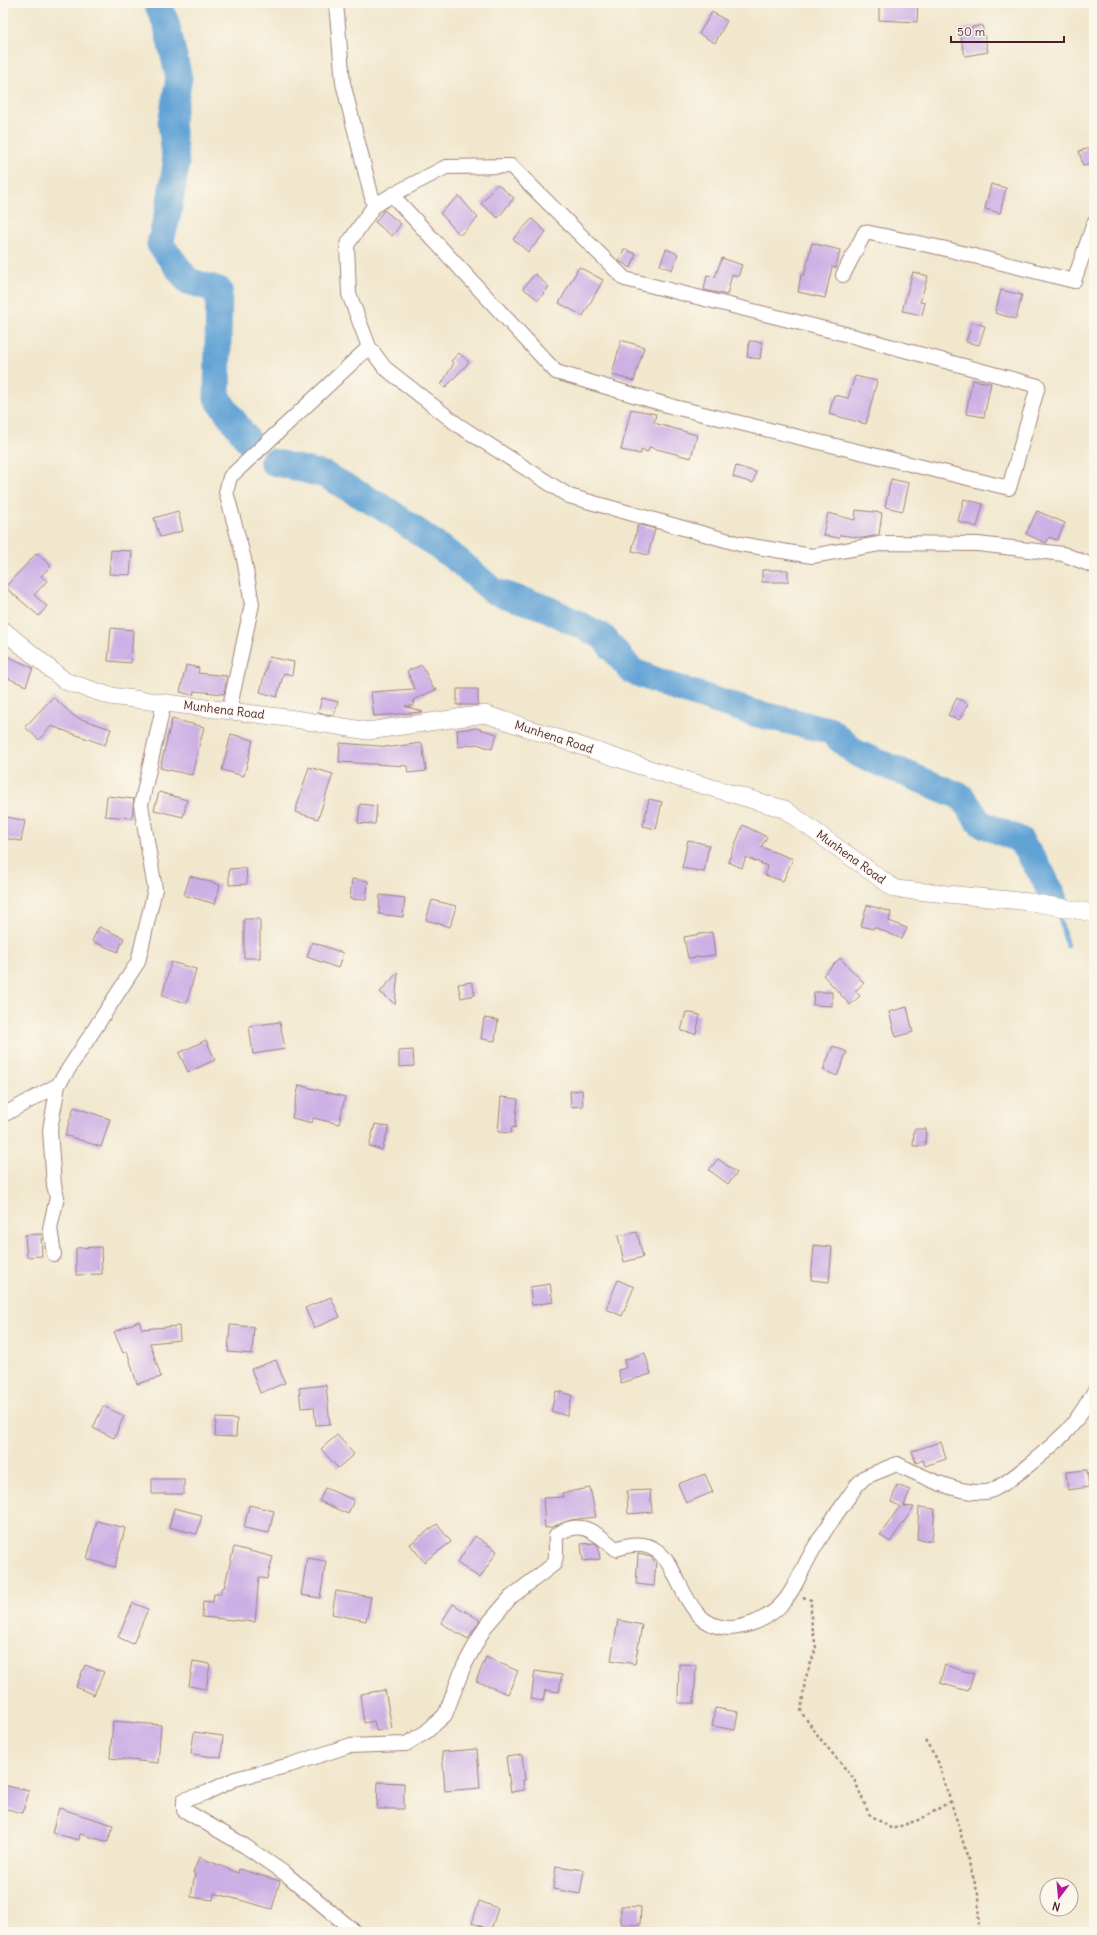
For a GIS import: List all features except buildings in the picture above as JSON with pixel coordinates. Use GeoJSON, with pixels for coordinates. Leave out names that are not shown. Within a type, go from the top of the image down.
{"type":"FeatureCollection","features":[{"type":"Feature","properties":{"kind":"street"},"geometry":{"type":"LineString","coordinates":[[336,3],[343,83],[374,206]]}},
{"type":"Feature","properties":{"kind":"street"},"geometry":{"type":"LineString","coordinates":[[392,195],[556,372],[674,407],[1009,488],[1038,386],[845,334],[625,279],[511,166],[446,167],[392,195],[374,206],[347,245],[349,294],[370,347],[385,368],[458,425],[569,496],[740,544],[812,556],[885,543],[978,544],[1063,554],[1094,566]]}},
{"type":"Feature","properties":{"kind":"street"},"geometry":{"type":"LineString","coordinates":[[843,275],[865,232],[942,248],[1074,281],[1094,223]]}},
{"type":"Feature","properties":{"kind":"street"},"geometry":{"type":"LineString","coordinates":[[229,711],[252,604],[244,559],[226,492],[230,477],[370,347]]}},
{"type":"Feature","properties":{"kind":"street","name":"Munhena Road"},"geometry":{"type":"LineString","coordinates":[[3,630],[65,681],[110,696],[368,731],[485,714],[665,774],[784,809],[895,889],[1030,902],[1094,913]]}},
{"type":"Feature","properties":{"kind":"street"},"geometry":{"type":"LineString","coordinates":[[54,1254],[50,1228],[58,1197],[54,1185],[50,1130],[58,1085],[138,962],[155,889],[141,805],[164,703]]}},
{"type":"Feature","properties":{"kind":"street"},"geometry":{"type":"LineString","coordinates":[[3,1115],[58,1085]]}},
{"type":"Feature","properties":{"kind":"street"},"geometry":{"type":"LineString","coordinates":[[355,1932],[287,1874],[245,1846],[184,1810],[184,1800],[206,1793],[235,1779],[290,1765],[348,1746],[406,1744],[426,1732],[445,1715],[463,1668],[485,1627],[511,1597],[554,1564],[558,1556],[555,1548],[556,1535],[564,1529],[579,1527],[592,1531],[616,1549],[628,1544],[641,1543],[654,1547],[665,1556],[691,1607],[710,1624],[729,1628],[747,1625],[769,1616],[786,1602],[816,1546],[857,1485],[865,1477],[897,1464],[932,1481],[967,1490],[987,1492],[1008,1481],[1065,1433],[1094,1392]]}},
{"type":"Feature","properties":{"kind":"path"},"geometry":{"type":"LineString","coordinates":[[790,1593],[811,1600],[811,1619],[816,1648],[805,1680],[801,1712],[822,1741],[854,1779],[870,1814],[892,1829],[921,1819],[951,1801]]}},
{"type":"Feature","properties":{"kind":"path"},"geometry":{"type":"LineString","coordinates":[[924,1740],[937,1759],[978,1894],[979,1932]]}},
{"type":"Feature","properties":{"kind":"waterway"},"geometry":{"type":"LineString","coordinates":[[157,3],[166,23],[179,78],[171,123],[176,165],[168,213],[160,244],[188,281],[219,290],[217,398],[250,443]]}},
{"type":"Feature","properties":{"kind":"waterway"},"geometry":{"type":"LineString","coordinates":[[273,462],[325,475],[387,510],[459,561],[493,591],[546,608],[602,636],[632,671],[665,684],[757,714],[829,730],[856,753],[962,797],[980,823],[1020,840],[1042,874],[1054,900]]}},
{"type":"Feature","properties":{"kind":"waterway"},"geometry":{"type":"LineString","coordinates":[[1058,912],[1067,946]]}}]}
